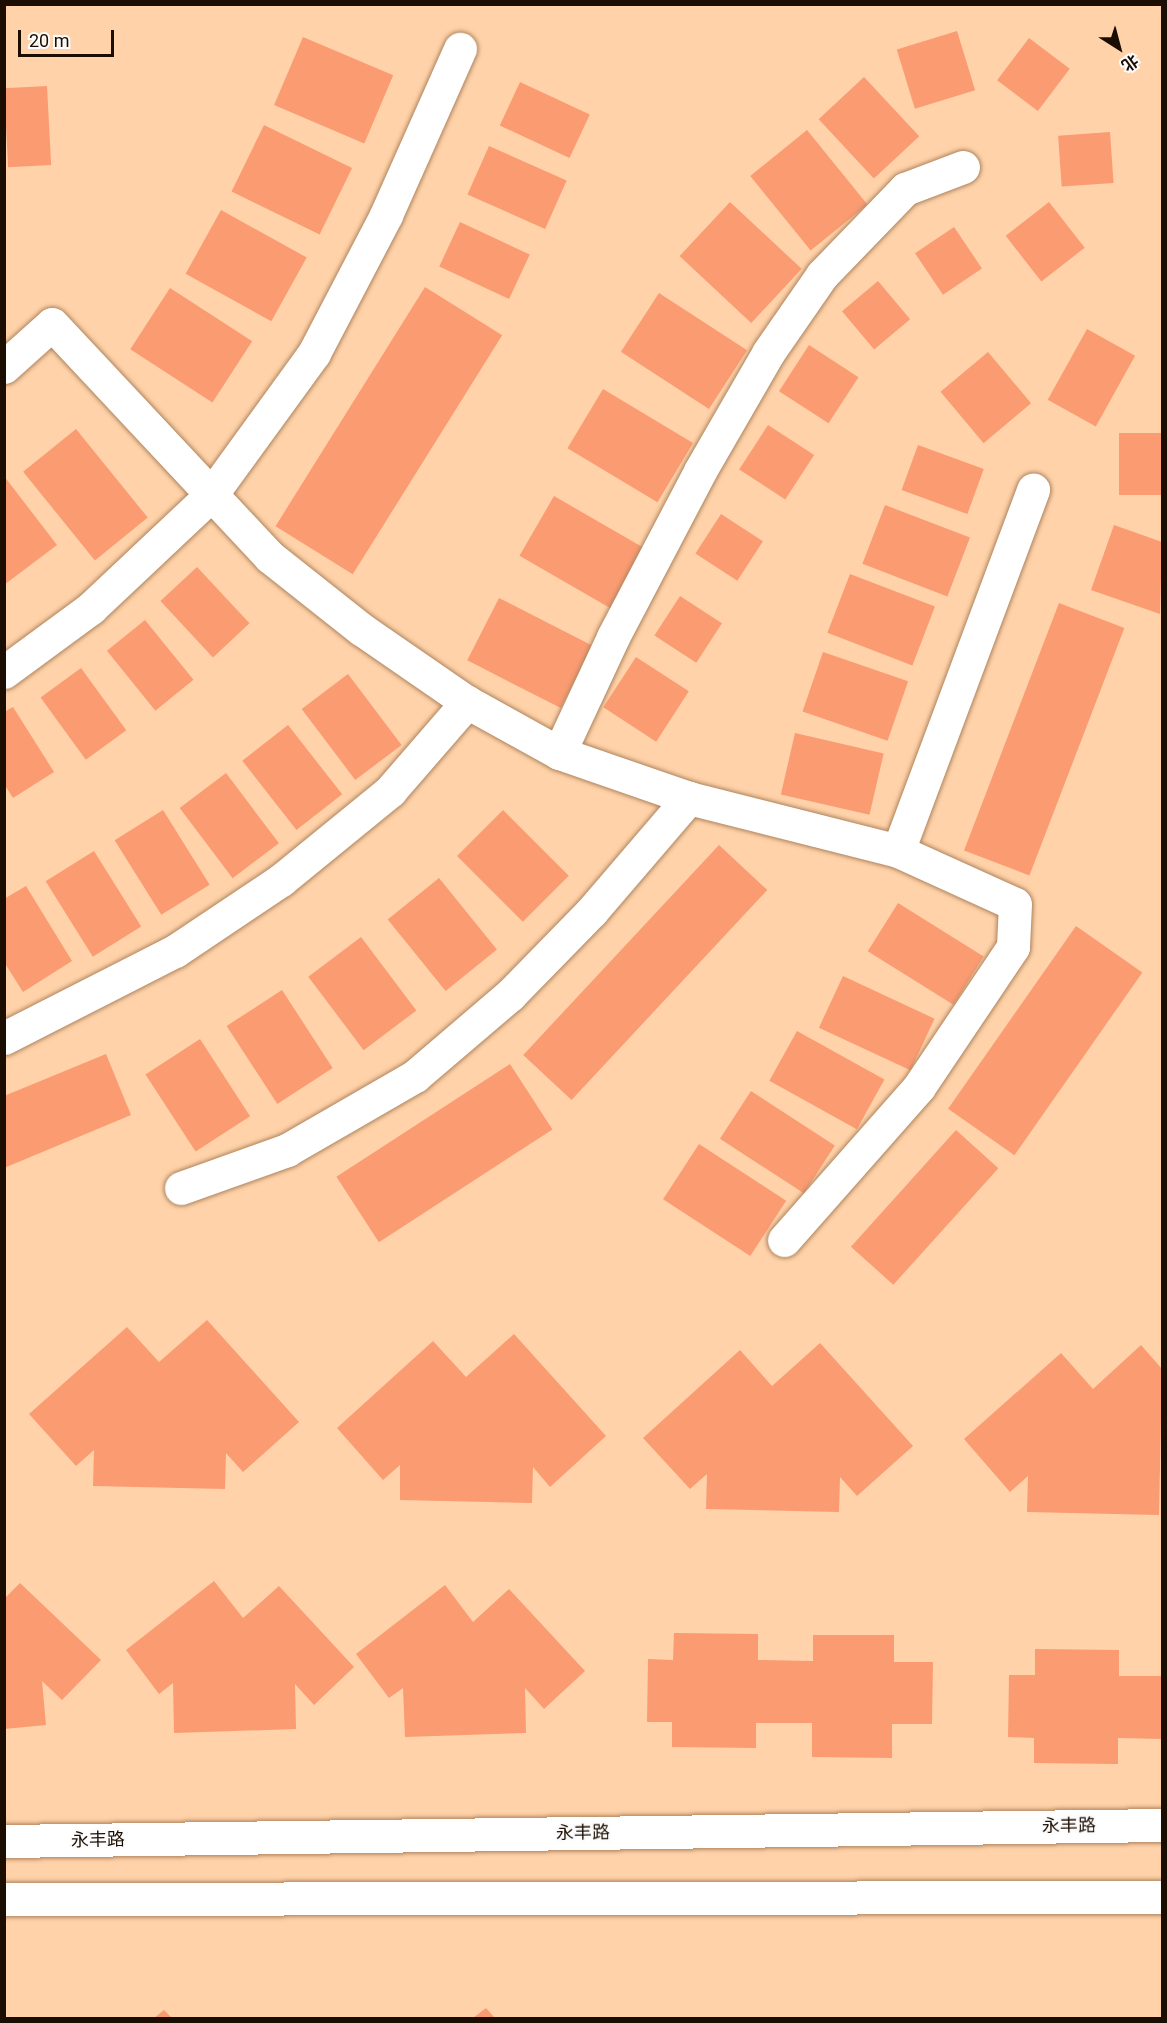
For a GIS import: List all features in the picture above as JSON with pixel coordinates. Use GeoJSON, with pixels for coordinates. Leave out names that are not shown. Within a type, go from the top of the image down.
{"type":"FeatureCollection","features":[{"type":"Feature","properties":{"kind":"street"},"geometry":{"type":"LineString","coordinates":[[4,672],[91,608],[211,495],[314,353],[386,215],[460,50]]}},
{"type":"Feature","properties":{"kind":"street"},"geometry":{"type":"LineString","coordinates":[[559,753],[619,627],[768,353],[822,275],[905,189],[963,167]]}},
{"type":"Feature","properties":{"kind":"street"},"geometry":{"type":"LineString","coordinates":[[4,367],[52,324],[270,557],[361,629],[467,702],[559,753],[689,798],[898,851],[1015,904],[1013,947],[919,1087],[784,1240]]}},
{"type":"Feature","properties":{"kind":"street"},"geometry":{"type":"LineString","coordinates":[[898,851],[1032,489]]}},
{"type":"Feature","properties":{"kind":"street"},"geometry":{"type":"LineString","coordinates":[[4,1038],[175,951],[281,880],[390,791],[467,702]]}},
{"type":"Feature","properties":{"kind":"street"},"geometry":{"type":"LineString","coordinates":[[181,1188],[287,1150],[415,1076],[510,995],[592,911],[689,798]]}},
{"type":"Feature","properties":{"kind":"street","name":"永丰路"},"geometry":{"type":"LineString","coordinates":[[4,1841],[1162,1825]]}},
{"type":"Feature","properties":{"kind":"street"},"geometry":{"type":"LineString","coordinates":[[4,1899],[1162,1897]]}},
{"type":"Feature","properties":{"kind":"building"},"geometry":{"type":"Polygon","coordinates":[[[957,31],[975,90],[915,109],[897,49],[957,31]]]}},
{"type":"Feature","properties":{"kind":"building"},"geometry":{"type":"Polygon","coordinates":[[[303,37],[393,75],[364,143],[274,105],[303,37]]]}},
{"type":"Feature","properties":{"kind":"building"},"geometry":{"type":"Polygon","coordinates":[[[1029,38],[1070,69],[1038,111],[997,80],[1029,38]]]}},
{"type":"Feature","properties":{"kind":"building"},"geometry":{"type":"Polygon","coordinates":[[[864,77],[919,136],[874,179],[819,119],[864,77]]]}},
{"type":"Feature","properties":{"kind":"building"},"geometry":{"type":"Polygon","coordinates":[[[520,82],[590,115],[570,158],[500,126],[520,82]]]}},
{"type":"Feature","properties":{"kind":"building"},"geometry":{"type":"Polygon","coordinates":[[[47,86],[51,165],[8,167],[4,88],[47,86]]]}},
{"type":"Feature","properties":{"kind":"building"},"geometry":{"type":"Polygon","coordinates":[[[264,125],[352,168],[320,234],[232,192],[264,125]]]}},
{"type":"Feature","properties":{"kind":"building"},"geometry":{"type":"Polygon","coordinates":[[[807,130],[867,205],[811,251],[750,176],[807,130]]]}},
{"type":"Feature","properties":{"kind":"building"},"geometry":{"type":"Polygon","coordinates":[[[1110,132],[1114,183],[1062,187],[1058,136],[1110,132]]]}},
{"type":"Feature","properties":{"kind":"building"},"geometry":{"type":"Polygon","coordinates":[[[489,146],[567,181],[545,229],[467,194],[489,146]]]}},
{"type":"Feature","properties":{"kind":"building"},"geometry":{"type":"Polygon","coordinates":[[[730,202],[802,269],[751,323],[680,256],[730,202]]]}},
{"type":"Feature","properties":{"kind":"building"},"geometry":{"type":"Polygon","coordinates":[[[1049,202],[1085,248],[1041,282],[1006,236],[1049,202]]]}},
{"type":"Feature","properties":{"kind":"building"},"geometry":{"type":"Polygon","coordinates":[[[221,210],[307,258],[271,321],[186,274],[221,210]]]}},
{"type":"Feature","properties":{"kind":"building"},"geometry":{"type":"Polygon","coordinates":[[[460,222],[530,255],[509,299],[439,266],[460,222]]]}},
{"type":"Feature","properties":{"kind":"building"},"geometry":{"type":"Polygon","coordinates":[[[954,227],[982,268],[943,295],[915,253],[954,227]]]}},
{"type":"Feature","properties":{"kind":"building"},"geometry":{"type":"Polygon","coordinates":[[[878,281],[910,319],[874,350],[842,311],[878,281]]]}},
{"type":"Feature","properties":{"kind":"building"},"geometry":{"type":"Polygon","coordinates":[[[425,287],[502,335],[353,574],[276,526],[425,287]]]}},
{"type":"Feature","properties":{"kind":"building"},"geometry":{"type":"Polygon","coordinates":[[[170,288],[252,341],[212,403],[130,349],[170,288]]]}},
{"type":"Feature","properties":{"kind":"building"},"geometry":{"type":"Polygon","coordinates":[[[659,293],[747,350],[709,409],[621,352],[659,293]]]}},
{"type":"Feature","properties":{"kind":"building"},"geometry":{"type":"Polygon","coordinates":[[[1087,329],[1135,356],[1096,427],[1048,400],[1087,329]]]}},
{"type":"Feature","properties":{"kind":"building"},"geometry":{"type":"Polygon","coordinates":[[[809,345],[858,377],[829,423],[779,391],[809,345]]]}},
{"type":"Feature","properties":{"kind":"building"},"geometry":{"type":"Polygon","coordinates":[[[988,352],[1031,403],[984,443],[941,392],[988,352]]]}},
{"type":"Feature","properties":{"kind":"building"},"geometry":{"type":"Polygon","coordinates":[[[603,389],[693,443],[657,502],[567,448],[603,389]]]}},
{"type":"Feature","properties":{"kind":"building"},"geometry":{"type":"Polygon","coordinates":[[[768,425],[814,455],[785,499],[739,469],[768,425]]]}},
{"type":"Feature","properties":{"kind":"building"},"geometry":{"type":"Polygon","coordinates":[[[76,429],[148,518],[95,560],[23,472],[76,429]]]}},
{"type":"Feature","properties":{"kind":"building"},"geometry":{"type":"Polygon","coordinates":[[[1119,433],[1162,433],[1162,495],[1119,495],[1119,433]]]}},
{"type":"Feature","properties":{"kind":"building"},"geometry":{"type":"Polygon","coordinates":[[[918,445],[984,469],[967,514],[902,490],[918,445]]]}},
{"type":"Feature","properties":{"kind":"building"},"geometry":{"type":"Polygon","coordinates":[[[4,476],[57,545],[4,585],[4,476]]]}},
{"type":"Feature","properties":{"kind":"building"},"geometry":{"type":"Polygon","coordinates":[[[554,496],[646,549],[611,609],[520,556],[554,496]]]}},
{"type":"Feature","properties":{"kind":"building"},"geometry":{"type":"Polygon","coordinates":[[[885,505],[970,538],[947,596],[862,564],[885,505]]]}},
{"type":"Feature","properties":{"kind":"building"},"geometry":{"type":"Polygon","coordinates":[[[721,514],[763,541],[737,581],[695,553],[721,514]]]}},
{"type":"Feature","properties":{"kind":"building"},"geometry":{"type":"Polygon","coordinates":[[[1114,525],[1162,542],[1160,614],[1091,590],[1114,525]]]}},
{"type":"Feature","properties":{"kind":"building"},"geometry":{"type":"Polygon","coordinates":[[[197,567],[250,623],[213,657],[160,601],[197,567]]]}},
{"type":"Feature","properties":{"kind":"building"},"geometry":{"type":"Polygon","coordinates":[[[850,574],[935,607],[912,665],[827,633],[850,574]]]}},
{"type":"Feature","properties":{"kind":"building"},"geometry":{"type":"Polygon","coordinates":[[[680,596],[722,623],[696,663],[654,635],[680,596]]]}},
{"type":"Feature","properties":{"kind":"building"},"geometry":{"type":"Polygon","coordinates":[[[499,598],[593,646],[561,708],[467,660],[499,598]]]}},
{"type":"Feature","properties":{"kind":"building"},"geometry":{"type":"Polygon","coordinates":[[[1059,603],[1124,628],[1029,875],[964,850],[1059,603]]]}},
{"type":"Feature","properties":{"kind":"building"},"geometry":{"type":"Polygon","coordinates":[[[145,620],[193,680],[155,711],[107,651],[145,620]]]}},
{"type":"Feature","properties":{"kind":"building"},"geometry":{"type":"Polygon","coordinates":[[[823,652],[908,681],[888,741],[802,712],[823,652]]]}},
{"type":"Feature","properties":{"kind":"building"},"geometry":{"type":"Polygon","coordinates":[[[636,657],[689,691],[656,742],[603,707],[636,657]]]}},
{"type":"Feature","properties":{"kind":"building"},"geometry":{"type":"Polygon","coordinates":[[[81,668],[126,730],[86,760],[41,697],[81,668]]]}},
{"type":"Feature","properties":{"kind":"building"},"geometry":{"type":"Polygon","coordinates":[[[348,674],[402,745],[355,780],[302,709],[348,674]]]}},
{"type":"Feature","properties":{"kind":"building"},"geometry":{"type":"Polygon","coordinates":[[[13,707],[54,772],[13,798],[4,784],[4,712],[13,707]]]}},
{"type":"Feature","properties":{"kind":"building"},"geometry":{"type":"Polygon","coordinates":[[[288,725],[342,794],[296,830],[242,761],[288,725]]]}},
{"type":"Feature","properties":{"kind":"building"},"geometry":{"type":"Polygon","coordinates":[[[795,733],[884,753],[869,815],[781,794],[795,733]]]}},
{"type":"Feature","properties":{"kind":"building"},"geometry":{"type":"Polygon","coordinates":[[[226,773],[279,843],[233,878],[180,808],[226,773]]]}},
{"type":"Feature","properties":{"kind":"building"},"geometry":{"type":"Polygon","coordinates":[[[163,810],[210,885],[161,915],[115,840],[163,810]]]}},
{"type":"Feature","properties":{"kind":"building"},"geometry":{"type":"Polygon","coordinates":[[[503,810],[569,876],[523,922],[457,856],[503,810]]]}},
{"type":"Feature","properties":{"kind":"building"},"geometry":{"type":"Polygon","coordinates":[[[719,845],[767,890],[572,1100],[523,1055],[719,845]]]}},
{"type":"Feature","properties":{"kind":"building"},"geometry":{"type":"Polygon","coordinates":[[[94,851],[141,926],[93,957],[46,881],[94,851]]]}},
{"type":"Feature","properties":{"kind":"building"},"geometry":{"type":"Polygon","coordinates":[[[439,878],[497,949],[446,991],[388,920],[439,878]]]}},
{"type":"Feature","properties":{"kind":"building"},"geometry":{"type":"Polygon","coordinates":[[[26,886],[72,961],[23,992],[4,962],[4,899],[26,886]]]}},
{"type":"Feature","properties":{"kind":"building"},"geometry":{"type":"Polygon","coordinates":[[[898,903],[984,957],[953,1005],[868,951],[898,903]]]}},
{"type":"Feature","properties":{"kind":"building"},"geometry":{"type":"Polygon","coordinates":[[[1076,926],[1142,972],[1014,1155],[948,1109],[1076,926]]]}},
{"type":"Feature","properties":{"kind":"building"},"geometry":{"type":"Polygon","coordinates":[[[361,937],[416,1010],[364,1050],[308,977],[361,937]]]}},
{"type":"Feature","properties":{"kind":"building"},"geometry":{"type":"Polygon","coordinates":[[[843,976],[935,1019],[910,1070],[819,1028],[843,976]]]}},
{"type":"Feature","properties":{"kind":"building"},"geometry":{"type":"Polygon","coordinates":[[[282,990],[333,1068],[277,1104],[227,1026],[282,990]]]}},
{"type":"Feature","properties":{"kind":"building"},"geometry":{"type":"Polygon","coordinates":[[[797,1031],[884,1079],[857,1129],[769,1081],[797,1031]]]}},
{"type":"Feature","properties":{"kind":"building"},"geometry":{"type":"Polygon","coordinates":[[[200,1039],[250,1116],[196,1152],[145,1074],[200,1039]]]}},
{"type":"Feature","properties":{"kind":"building"},"geometry":{"type":"Polygon","coordinates":[[[106,1054],[131,1115],[4,1168],[4,1096],[106,1054]]]}},
{"type":"Feature","properties":{"kind":"building"},"geometry":{"type":"Polygon","coordinates":[[[510,1064],[552,1129],[379,1242],[336,1177],[510,1064]]]}},
{"type":"Feature","properties":{"kind":"building"},"geometry":{"type":"Polygon","coordinates":[[[751,1091],[835,1145],[804,1193],[720,1139],[751,1091]]]}},
{"type":"Feature","properties":{"kind":"building"},"geometry":{"type":"Polygon","coordinates":[[[956,1130],[998,1168],[893,1285],[851,1247],[956,1130]]]}},
{"type":"Feature","properties":{"kind":"building"},"geometry":{"type":"Polygon","coordinates":[[[699,1144],[786,1201],[750,1256],[663,1199],[699,1144]]]}},
{"type":"Feature","properties":{"kind":"building"},"geometry":{"type":"Polygon","coordinates":[[[207,1320],[299,1422],[243,1472],[226,1453],[225,1489],[93,1486],[94,1450],[76,1466],[29,1414],[127,1327],[159,1362],[207,1320]]]}},
{"type":"Feature","properties":{"kind":"building"},"geometry":{"type":"Polygon","coordinates":[[[514,1334],[606,1436],[550,1487],[533,1467],[532,1503],[400,1500],[400,1465],[383,1480],[337,1428],[433,1341],[466,1377],[514,1334]]]}},
{"type":"Feature","properties":{"kind":"building"},"geometry":{"type":"Polygon","coordinates":[[[820,1343],[913,1446],[857,1496],[840,1477],[839,1512],[706,1509],[707,1474],[690,1489],[643,1438],[740,1350],[772,1386],[820,1343]]]}},
{"type":"Feature","properties":{"kind":"building"},"geometry":{"type":"Polygon","coordinates":[[[1141,1345],[1162,1369],[1159,1515],[1027,1512],[1028,1476],[1010,1492],[964,1439],[1061,1353],[1093,1389],[1141,1345]]]}},
{"type":"Feature","properties":{"kind":"building"},"geometry":{"type":"Polygon","coordinates":[[[214,1581],[243,1618],[279,1586],[354,1667],[314,1705],[295,1684],[296,1729],[174,1733],[173,1683],[159,1694],[126,1650],[214,1581]]]}},
{"type":"Feature","properties":{"kind":"building"},"geometry":{"type":"Polygon","coordinates":[[[20,1583],[101,1660],[62,1700],[42,1681],[46,1725],[4,1729],[4,1599],[20,1583]]]}},
{"type":"Feature","properties":{"kind":"building"},"geometry":{"type":"Polygon","coordinates":[[[445,1585],[473,1622],[509,1589],[585,1671],[544,1709],[525,1688],[526,1733],[405,1737],[403,1688],[389,1698],[356,1654],[445,1585]]]}},
{"type":"Feature","properties":{"kind":"building"},"geometry":{"type":"Polygon","coordinates":[[[674,1633],[758,1634],[758,1660],[813,1661],[813,1635],[894,1635],[894,1662],[933,1662],[932,1724],[892,1724],[892,1758],[812,1757],[812,1723],[756,1723],[756,1748],[672,1747],[672,1722],[647,1722],[648,1659],[673,1660],[674,1633]]]}},
{"type":"Feature","properties":{"kind":"building"},"geometry":{"type":"Polygon","coordinates":[[[1035,1649],[1119,1650],[1119,1676],[1162,1676],[1162,1739],[1118,1738],[1118,1764],[1034,1763],[1034,1738],[1008,1737],[1009,1675],[1035,1675],[1035,1649]]]}},
{"type":"Feature","properties":{"kind":"building"},"geometry":{"type":"Polygon","coordinates":[[[486,2008],[495,2018],[473,2018],[486,2008]]]}},
{"type":"Feature","properties":{"kind":"building"},"geometry":{"type":"Polygon","coordinates":[[[164,2010],[172,2018],[154,2018],[164,2010]]]}}]}
